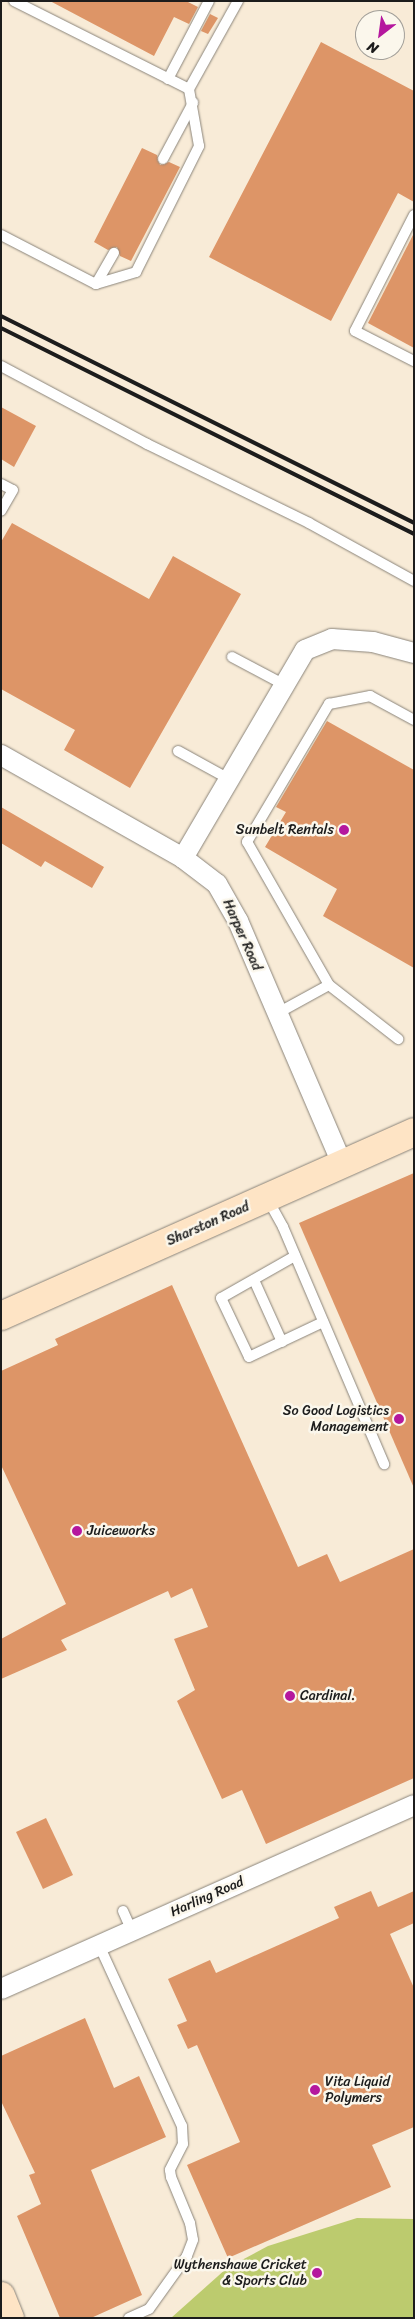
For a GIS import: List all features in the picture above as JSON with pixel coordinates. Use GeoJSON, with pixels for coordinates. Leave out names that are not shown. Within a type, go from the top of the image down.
{"type":"FeatureCollection","features":[{"type":"Feature","properties":{"kind":"main road","name":"Sharston Road"},"geometry":{"type":"LineString","coordinates":[[1,1316],[414,1132]]}},
{"type":"Feature","properties":{"kind":"main road"},"geometry":{"type":"LineString","coordinates":[[1,2296],[10,2318]]}},
{"type":"Feature","properties":{"kind":"street"},"geometry":{"type":"LineString","coordinates":[[183,858],[283,684],[305,650],[325,641],[373,642],[414,653]]}},
{"type":"Feature","properties":{"kind":"street","name":"Harper Road"},"geometry":{"type":"LineString","coordinates":[[1,755],[183,858],[209,876],[227,899],[342,1164]]}},
{"type":"Feature","properties":{"kind":"street","name":"Harling Road"},"geometry":{"type":"LineString","coordinates":[[1,1990],[414,1805]]}},
{"type":"Feature","properties":{"kind":"lane"},"geometry":{"type":"LineString","coordinates":[[14,1],[189,89]]}},
{"type":"Feature","properties":{"kind":"lane"},"geometry":{"type":"LineString","coordinates":[[168,79],[209,1]]}},
{"type":"Feature","properties":{"kind":"lane"},"geometry":{"type":"LineString","coordinates":[[1,235],[96,284],[136,272],[199,146],[193,103],[189,89],[238,1]]}},
{"type":"Feature","properties":{"kind":"lane"},"geometry":{"type":"LineString","coordinates":[[163,158],[193,103]]}},
{"type":"Feature","properties":{"kind":"lane"},"geometry":{"type":"LineString","coordinates":[[414,215],[355,331],[414,361]]}},
{"type":"Feature","properties":{"kind":"lane"},"geometry":{"type":"LineString","coordinates":[[96,284],[114,253]]}},
{"type":"Feature","properties":{"kind":"lane"},"geometry":{"type":"LineString","coordinates":[[1,366],[146,444],[309,523],[414,581]]}},
{"type":"Feature","properties":{"kind":"lane"},"geometry":{"type":"LineString","coordinates":[[1,484],[13,490],[1,511]]}},
{"type":"Feature","properties":{"kind":"lane"},"geometry":{"type":"LineString","coordinates":[[232,657],[283,684]]}},
{"type":"Feature","properties":{"kind":"lane"},"geometry":{"type":"LineString","coordinates":[[398,1039],[329,985],[247,842],[328,704],[370,696],[414,720]]}},
{"type":"Feature","properties":{"kind":"lane"},"geometry":{"type":"LineString","coordinates":[[178,751],[228,779]]}},
{"type":"Feature","properties":{"kind":"lane"},"geometry":{"type":"LineString","coordinates":[[276,1014],[329,985]]}},
{"type":"Feature","properties":{"kind":"lane"},"geometry":{"type":"LineString","coordinates":[[267,1198],[295,1256],[384,1464]]}},
{"type":"Feature","properties":{"kind":"lane"},"geometry":{"type":"LineString","coordinates":[[295,1256],[221,1298],[249,1357],[323,1322]]}},
{"type":"Feature","properties":{"kind":"lane"},"geometry":{"type":"LineString","coordinates":[[254,1280],[282,1342]]}},
{"type":"Feature","properties":{"kind":"lane"},"geometry":{"type":"LineString","coordinates":[[123,1911],[132,1931]]}},
{"type":"Feature","properties":{"kind":"lane"},"geometry":{"type":"LineString","coordinates":[[99,1946],[182,2126],[183,2144],[170,2170],[190,2223],[193,2240],[186,2256],[149,2309],[129,2318]]}},
{"type":"Feature","properties":{"kind":"green space","name":"Wythenshawe Cricket & Sports Club"},"geometry":{"type":"Polygon","coordinates":[[[357,2218],[414,2219],[414,2318],[171,2318],[227,2268],[268,2246],[357,2218]]]}},
{"type":"Feature","properties":{"kind":"building"},"geometry":{"type":"Polygon","coordinates":[[[50,1],[186,1],[198,7],[189,24],[174,17],[154,56],[50,1]]]}},
{"type":"Feature","properties":{"kind":"building"},"geometry":{"type":"Polygon","coordinates":[[[210,14],[218,18],[208,34],[201,31],[210,14]]]}},
{"type":"Feature","properties":{"kind":"building"},"geometry":{"type":"Polygon","coordinates":[[[321,42],[414,91],[414,202],[398,193],[331,321],[209,257],[321,42]]]}},
{"type":"Feature","properties":{"kind":"building"},"geometry":{"type":"Polygon","coordinates":[[[142,148],[157,155],[160,165],[169,162],[180,167],[131,261],[120,256],[117,247],[108,250],[94,242],[142,148]]]}},
{"type":"Feature","properties":{"kind":"building"},"geometry":{"type":"Polygon","coordinates":[[[414,233],[414,348],[368,323],[414,233]]]}},
{"type":"Feature","properties":{"kind":"building"},"geometry":{"type":"Polygon","coordinates":[[[1,407],[36,426],[14,467],[1,459],[1,407]]]}},
{"type":"Feature","properties":{"kind":"building"},"geometry":{"type":"Polygon","coordinates":[[[12,523],[149,599],[173,556],[241,594],[130,788],[64,750],[75,730],[1,689],[1,542],[12,523]]]}},
{"type":"Feature","properties":{"kind":"building","name":"Sunbelt Rentals"},"geometry":{"type":"Polygon","coordinates":[[[327,721],[414,770],[414,968],[323,916],[337,889],[265,847],[286,812],[276,807],[327,721]]]}},
{"type":"Feature","properties":{"kind":"building"},"geometry":{"type":"Polygon","coordinates":[[[1,807],[104,867],[92,888],[45,861],[41,867],[1,843],[1,807]]]}},
{"type":"Feature","properties":{"kind":"building"},"geometry":{"type":"Polygon","coordinates":[[[414,1173],[414,1488],[299,1223],[414,1173]]]}},
{"type":"Feature","properties":{"kind":"building"},"geometry":{"type":"Polygon","coordinates":[[[172,1285],[298,1567],[327,1554],[340,1582],[414,1549],[414,1778],[266,1844],[242,1790],[222,1799],[177,1701],[195,1690],[174,1639],[208,1627],[192,1588],[171,1598],[168,1591],[61,1640],[67,1650],[1,1679],[1,1639],[66,1604],[1,1465],[1,1371],[58,1345],[55,1339],[172,1285]]]}},
{"type":"Feature","properties":{"kind":"building"},"geometry":{"type":"Polygon","coordinates":[[[46,1818],[73,1875],[43,1889],[16,1832],[46,1818]]]}},
{"type":"Feature","properties":{"kind":"building","name":"Vita Liquid Polymers"},"geometry":{"type":"Polygon","coordinates":[[[371,1891],[378,1907],[414,1891],[414,1923],[390,1934],[414,1988],[414,2127],[372,2145],[391,2187],[228,2258],[187,2165],[240,2142],[197,2045],[188,2049],[177,2025],[187,2021],[168,1979],[210,1960],[216,1973],[339,1918],[334,1907],[371,1891]]]}},
{"type":"Feature","properties":{"kind":"building"},"geometry":{"type":"Polygon","coordinates":[[[85,2018],[114,2088],[139,2076],[166,2137],[91,2170],[142,2295],[91,2318],[60,2318],[17,2216],[41,2204],[29,2175],[35,2173],[1,2101],[1,2056],[85,2018]]]}},
{"type":"Feature","properties":{"kind":"railway"},"geometry":{"type":"LineString","coordinates":[[1,316],[414,523]]}},
{"type":"Feature","properties":{"kind":"railway"},"geometry":{"type":"LineString","coordinates":[[1,328],[414,534]]}},
{"type":"Feature","properties":{"kind":"place","name":"Sunbelt Rentals"},"geometry":{"type":"Point","coordinates":[344,830]}},
{"type":"Feature","properties":{"kind":"place","name":"So Good Logistics Management"},"geometry":{"type":"Point","coordinates":[399,1419]}},
{"type":"Feature","properties":{"kind":"place","name":"Juiceworks"},"geometry":{"type":"Point","coordinates":[77,1531]}},
{"type":"Feature","properties":{"kind":"place","name":"Cardinal."},"geometry":{"type":"Point","coordinates":[290,1696]}},
{"type":"Feature","properties":{"kind":"place","name":"Vita Liquid Polymers"},"geometry":{"type":"Point","coordinates":[315,2090]}},
{"type":"Feature","properties":{"kind":"place","name":"Wythenshawe Cricket & Sports Club"},"geometry":{"type":"Point","coordinates":[317,2273]}}]}
